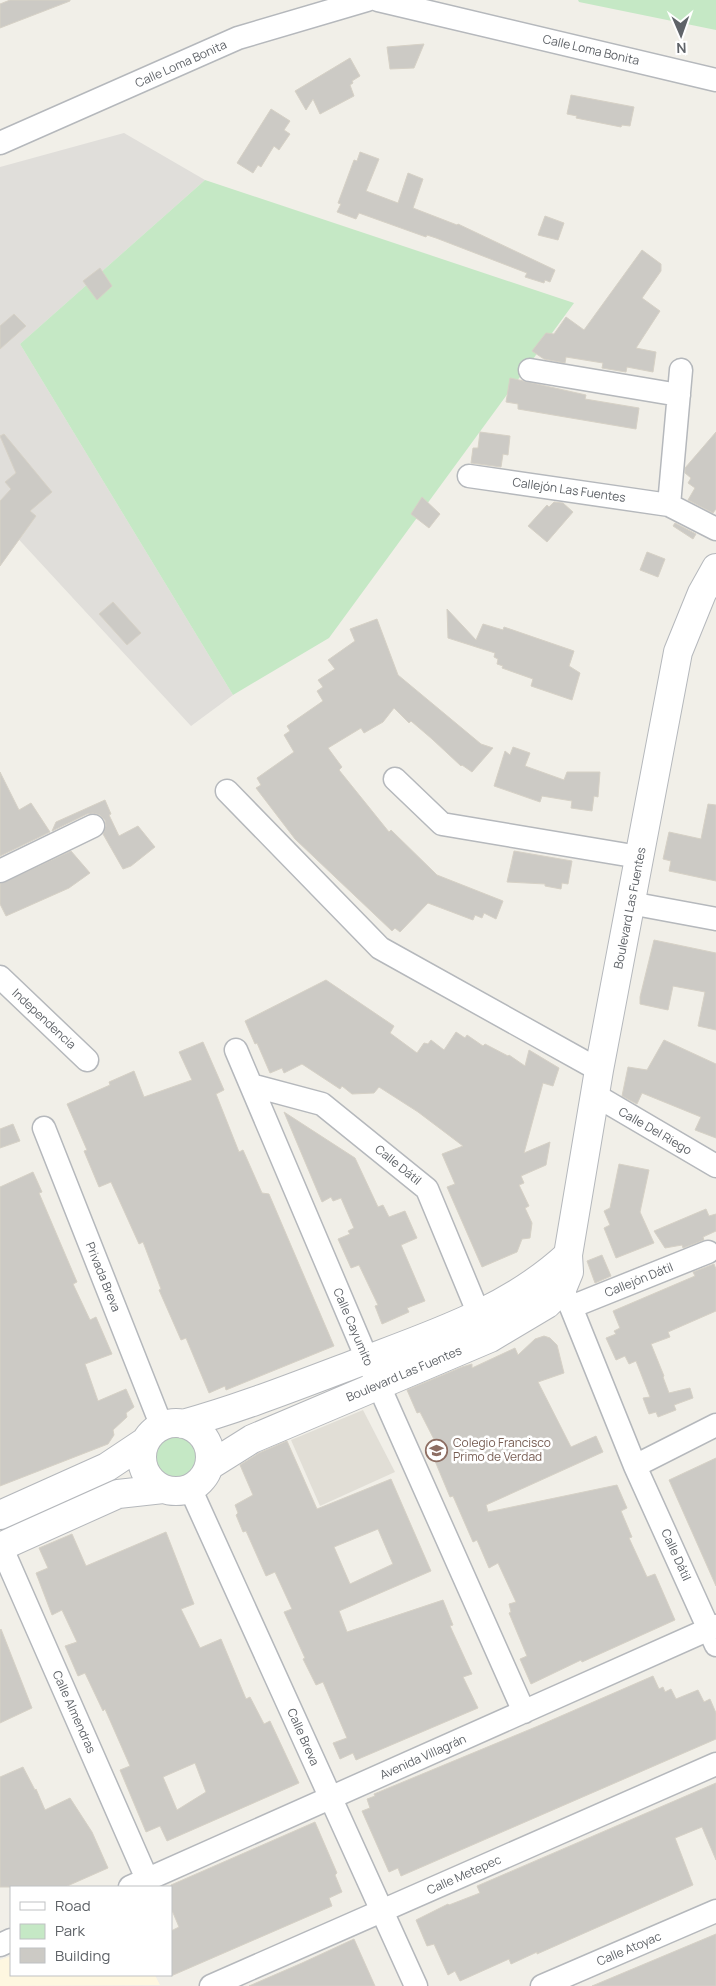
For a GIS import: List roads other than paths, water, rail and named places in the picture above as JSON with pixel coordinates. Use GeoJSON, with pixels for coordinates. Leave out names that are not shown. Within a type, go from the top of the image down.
{"type":"FeatureCollection","features":[{"type":"Feature","properties":{"kind":"street","name":"Calle Loma Bonita"},"geometry":{"type":"LineString","coordinates":[[0,143],[238,38],[367,0]]}},
{"type":"Feature","properties":{"kind":"street","name":"Calle Loma Bonita"},"geometry":{"type":"LineString","coordinates":[[378,0],[716,80]]}},
{"type":"Feature","properties":{"kind":"street"},"geometry":{"type":"LineString","coordinates":[[530,370],[678,395]]}},
{"type":"Feature","properties":{"kind":"street"},"geometry":{"type":"LineString","coordinates":[[669,505],[681,370]]}},
{"type":"Feature","properties":{"kind":"street","name":"Callejón Las Fuentes"},"geometry":{"type":"LineString","coordinates":[[469,476],[669,505],[716,529]]}},
{"type":"Feature","properties":{"kind":"street","name":"Boulevard Las Fuentes"},"geometry":{"type":"LineString","coordinates":[[0,1515],[107,1468],[164,1431],[231,1411],[367,1359],[484,1327],[547,1304],[564,1280],[597,1083],[678,652],[702,593],[716,568]]}},
{"type":"Feature","properties":{"kind":"street"},"geometry":{"type":"LineString","coordinates":[[395,779],[442,824],[639,857]]}},
{"type":"Feature","properties":{"kind":"street","name":"Calle Del Riego"},"geometry":{"type":"LineString","coordinates":[[227,792],[380,948],[597,1083],[716,1166]]}},
{"type":"Feature","properties":{"kind":"street"},"geometry":{"type":"LineString","coordinates":[[0,871],[93,826]]}},
{"type":"Feature","properties":{"kind":"street"},"geometry":{"type":"LineString","coordinates":[[630,903],[716,919]]}},
{"type":"Feature","properties":{"kind":"street","name":"Independencia"},"geometry":{"type":"LineString","coordinates":[[0,977],[87,1060]]}},
{"type":"Feature","properties":{"kind":"street","name":"Calle Cayumito"},"geometry":{"type":"LineString","coordinates":[[236,1050],[367,1359],[524,1712]]}},
{"type":"Feature","properties":{"kind":"street","name":"Calle Dátil"},"geometry":{"type":"LineString","coordinates":[[251,1085],[322,1104],[428,1189],[484,1327]]}},
{"type":"Feature","properties":{"kind":"street","name":"Privada Breva"},"geometry":{"type":"LineString","coordinates":[[44,1128],[164,1431]]}},
{"type":"Feature","properties":{"kind":"street","name":"Callejón Dátil"},"geometry":{"type":"LineString","coordinates":[[564,1280],[708,1252]]}},
{"type":"Feature","properties":{"kind":"street","name":"Calle Dátil"},"geometry":{"type":"LineString","coordinates":[[564,1280],[635,1466],[714,1633]]}},
{"type":"Feature","properties":{"kind":"street","name":"Boulevard Las Fuentes"},"geometry":{"type":"LineString","coordinates":[[209,1466],[252,1438],[378,1384],[484,1327]]}},
{"type":"Feature","properties":{"kind":"street"},"geometry":{"type":"LineString","coordinates":[[635,1466],[716,1425]]}},
{"type":"Feature","properties":{"kind":"street"},"geometry":{"type":"LineString","coordinates":[[0,1546],[118,1494],[163,1489],[177,1491],[190,1488],[198,1483],[209,1466],[210,1456],[205,1440],[194,1428],[164,1431],[142,1458],[146,1474],[153,1483],[163,1489]]}},
{"type":"Feature","properties":{"kind":"street","name":"Calle Breva"},"geometry":{"type":"LineString","coordinates":[[190,1488],[416,1986]]}},
{"type":"Feature","properties":{"kind":"street","name":"Calle Almendras"},"geometry":{"type":"LineString","coordinates":[[0,1546],[138,1883]]}},
{"type":"Feature","properties":{"kind":"street","name":"Avenida Villagrán"},"geometry":{"type":"LineString","coordinates":[[138,1883],[524,1712],[714,1633]]}},
{"type":"Feature","properties":{"kind":"street","name":"Calle Metepec"},"geometry":{"type":"LineString","coordinates":[[211,1986],[716,1764]]}},
{"type":"Feature","properties":{"kind":"street","name":"Calle Atoyac"},"geometry":{"type":"LineString","coordinates":[[542,1986],[716,1911]]}},
{"type":"Feature","properties":{"kind":"place","name":"Colegio Francisco Primo de Verdad"},"geometry":{"type":"Point","coordinates":[437,1450]}}]}
